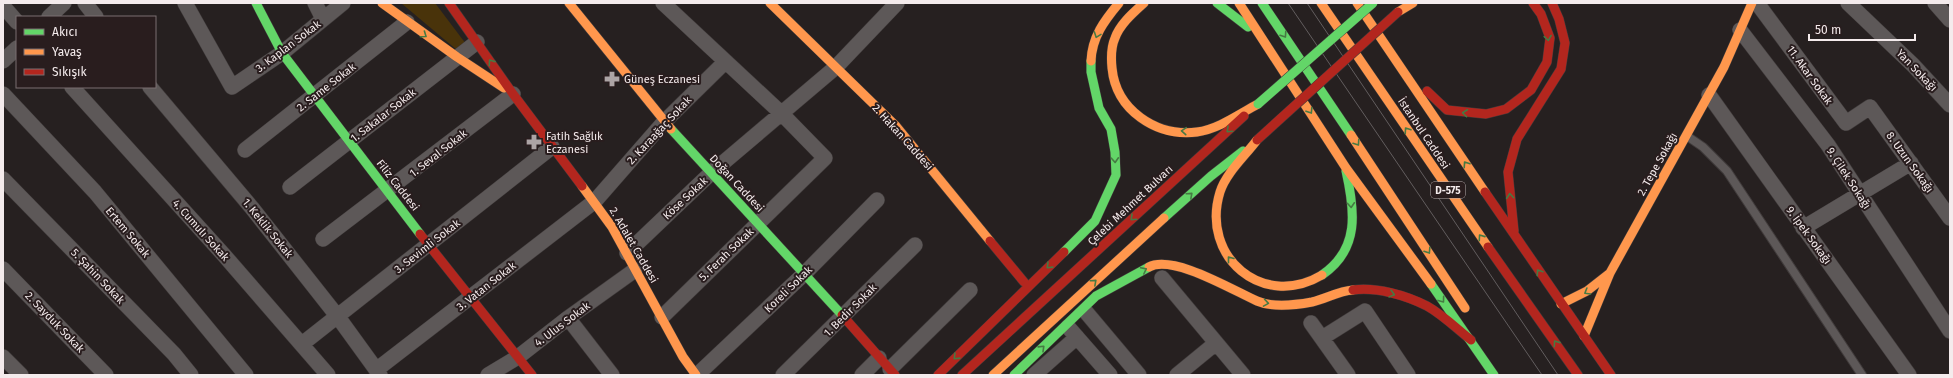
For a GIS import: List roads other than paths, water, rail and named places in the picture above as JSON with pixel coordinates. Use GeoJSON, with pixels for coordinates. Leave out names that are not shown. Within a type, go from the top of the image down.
{"type":"FeatureCollection","features":[{"type":"Feature","properties":{"kind":"main road","name":"Filiz Caddesi"},"geometry":{"type":"LineString","coordinates":[[256,3],[282,53],[429,245],[532,375]]}},
{"type":"Feature","properties":{"kind":"main road","name":"2. Adalet Caddesi"},"geometry":{"type":"LineString","coordinates":[[382,3],[457,58],[513,94]]}},
{"type":"Feature","properties":{"kind":"main road","name":"Doğan Caddesi"},"geometry":{"type":"LineString","coordinates":[[569,3],[664,122],[805,273],[892,372]]}},
{"type":"Feature","properties":{"kind":"main road","name":"2. Hakan Caddesi"},"geometry":{"type":"LineString","coordinates":[[770,3],[896,126],[1024,282]]}},
{"type":"Feature","properties":{"kind":"main road"},"geometry":{"type":"LineString","coordinates":[[938,375],[1095,221],[1116,174],[1115,152],[1111,129],[1099,108],[1091,72],[1092,48],[1100,27],[1119,3]]}},
{"type":"Feature","properties":{"kind":"main road"},"geometry":{"type":"LineString","coordinates":[[1144,3],[1130,14],[1113,42],[1111,72],[1119,93],[1136,117],[1162,130],[1197,132],[1220,124],[1258,104]]}},
{"type":"Feature","properties":{"kind":"main road"},"geometry":{"type":"LineString","coordinates":[[1217,3],[1267,43]]}},
{"type":"Feature","properties":{"kind":"main road"},"geometry":{"type":"LineString","coordinates":[[1239,3],[1267,43],[1345,166],[1471,340],[1494,375]]}},
{"type":"Feature","properties":{"kind":"main road"},"geometry":{"type":"LineString","coordinates":[[1262,3],[1368,159],[1469,314]]}},
{"type":"Feature","properties":{"kind":"main road","name":"İstanbul Caddesi"},"geometry":{"type":"LineString","coordinates":[[1321,3],[1578,375]]}},
{"type":"Feature","properties":{"kind":"main road"},"geometry":{"type":"LineString","coordinates":[[1357,3],[1560,304],[1611,375]]}},
{"type":"Feature","properties":{"kind":"main road","name":"Çelebi Mehmet Bulvarı"},"geometry":{"type":"LineString","coordinates":[[962,375],[1258,104],[1374,3]]}},
{"type":"Feature","properties":{"kind":"main road"},"geometry":{"type":"LineString","coordinates":[[993,375],[1075,298],[1211,176],[1257,140],[1407,3]]}},
{"type":"Feature","properties":{"kind":"main road"},"geometry":{"type":"LineString","coordinates":[[1398,12],[1413,3]]}},
{"type":"Feature","properties":{"kind":"main road"},"geometry":{"type":"LineString","coordinates":[[1401,67],[1447,110],[1464,113],[1486,114],[1506,109],[1531,90],[1547,62],[1550,38],[1541,14],[1532,3]]}},
{"type":"Feature","properties":{"kind":"main road"},"geometry":{"type":"LineString","coordinates":[[1514,234],[1508,172],[1511,159],[1517,139],[1561,69],[1565,43],[1560,19],[1552,3]]}},
{"type":"Feature","properties":{"kind":"main road","name":"2. Tepe Sokağı"},"geometry":{"type":"LineString","coordinates":[[1584,336],[1610,274],[1724,67],[1752,3]]}},
{"type":"Feature","properties":{"kind":"main road","name":"2. Adalet Caddesi"},"geometry":{"type":"LineString","coordinates":[[457,6],[477,42],[513,94],[552,147],[595,201],[612,227],[683,357],[696,375]]}},
{"type":"Feature","properties":{"kind":"main road"},"geometry":{"type":"LineString","coordinates":[[1257,140],[1220,190],[1215,212],[1216,234],[1228,259],[1248,278],[1274,288],[1295,287],[1325,275],[1348,248],[1352,208],[1345,166]]}},
{"type":"Feature","properties":{"kind":"main road"},"geometry":{"type":"LineString","coordinates":[[1014,375],[1096,296],[1153,265],[1176,267],[1207,276],[1259,302],[1284,306],[1314,302],[1342,292],[1369,288],[1408,298],[1428,307],[1471,340]]}},
{"type":"Feature","properties":{"kind":"main road"},"geometry":{"type":"LineString","coordinates":[[1560,304],[1582,295],[1597,286],[1610,274]]}},
{"type":"Feature","properties":{"kind":"street"},"geometry":{"type":"LineString","coordinates":[[50,16],[64,3]]}},
{"type":"Feature","properties":{"kind":"street"},"geometry":{"type":"LineString","coordinates":[[85,3],[95,16]]}},
{"type":"Feature","properties":{"kind":"street","name":"3. Kaplan Sokak"},"geometry":{"type":"LineString","coordinates":[[185,3],[232,88],[282,53],[343,3]]}},
{"type":"Feature","properties":{"kind":"street"},"geometry":{"type":"LineString","coordinates":[[315,3],[323,19]]}},
{"type":"Feature","properties":{"kind":"street"},"geometry":{"type":"LineString","coordinates":[[663,3],[781,113]]}},
{"type":"Feature","properties":{"kind":"street","name":"11. Akar Sokak"},"geometry":{"type":"LineString","coordinates":[[1757,3],[1846,123],[1870,108]]}},
{"type":"Feature","properties":{"kind":"street","name":"Yan Sokağı"},"geometry":{"type":"LineString","coordinates":[[1848,3],[1913,65],[1950,105]]}},
{"type":"Feature","properties":{"kind":"street"},"geometry":{"type":"LineString","coordinates":[[1935,3],[1950,20]]}},
{"type":"Feature","properties":{"kind":"street","name":"Köse Sokak"},"geometry":{"type":"LineString","coordinates":[[626,253],[711,173],[836,67],[890,5]]}},
{"type":"Feature","properties":{"kind":"street"},"geometry":{"type":"LineString","coordinates":[[3,6],[16,21]]}},
{"type":"Feature","properties":{"kind":"street","name":"2. Same Sokak"},"geometry":{"type":"LineString","coordinates":[[245,150],[406,22]]}},
{"type":"Feature","properties":{"kind":"street","name":"9. Çilek Sokağı"},"geometry":{"type":"LineString","coordinates":[[1740,30],[1828,145],[1950,331]]}},
{"type":"Feature","properties":{"kind":"street","name":"1. Sakalar Sokak"},"geometry":{"type":"LineString","coordinates":[[290,187],[477,42]]}},
{"type":"Feature","properties":{"kind":"street"},"geometry":{"type":"LineString","coordinates":[[3,61],[16,49]]}},
{"type":"Feature","properties":{"kind":"street","name":"2. Karaağaç Sokak"},"geometry":{"type":"LineString","coordinates":[[595,201],[664,122],[725,62]]}},
{"type":"Feature","properties":{"kind":"street","name":"4. Cumulı Sokak"},"geometry":{"type":"LineString","coordinates":[[73,88],[224,254],[328,375]]}},
{"type":"Feature","properties":{"kind":"street","name":"1. Keklik Sokak"},"geometry":{"type":"LineString","coordinates":[[151,88],[252,208],[338,317],[378,372]]}},
{"type":"Feature","properties":{"kind":"street","name":"Ertem Sokak"},"geometry":{"type":"LineString","coordinates":[[3,94],[95,192],[246,375]]}},
{"type":"Feature","properties":{"kind":"street","name":"1. Seval Sokak"},"geometry":{"type":"LineString","coordinates":[[323,239],[388,191],[513,94]]}},
{"type":"Feature","properties":{"kind":"street","name":"9. İpek Sokağı"},"geometry":{"type":"LineString","coordinates":[[1709,95],[1909,375]]}},
{"type":"Feature","properties":{"kind":"street","name":"8. Uzun Sokağı"},"geometry":{"type":"LineString","coordinates":[[1870,108],[1950,218]]}},
{"type":"Feature","properties":{"kind":"street","name":"5. Ferah Sokak"},"geometry":{"type":"LineString","coordinates":[[662,317],[825,158],[781,113]]}},
{"type":"Feature","properties":{"kind":"street","name":"3. Sevimli Sokak"},"geometry":{"type":"LineString","coordinates":[[302,344],[552,147]]}},
{"type":"Feature","properties":{"kind":"street"},"geometry":{"type":"LineString","coordinates":[[1803,228],[1911,163]]}},
{"type":"Feature","properties":{"kind":"street","name":"5. Şahin Sokak"},"geometry":{"type":"LineString","coordinates":[[3,179],[174,354],[191,375]]}},
{"type":"Feature","properties":{"kind":"street","name":"Koreli Sokak"},"geometry":{"type":"LineString","coordinates":[[696,375],[805,273],[877,200]]}},
{"type":"Feature","properties":{"kind":"street","name":"3. Vatan Sokak"},"geometry":{"type":"LineString","coordinates":[[378,372],[471,297],[595,201]]}},
{"type":"Feature","properties":{"kind":"street","name":"1. Bedir Sokak"},"geometry":{"type":"LineString","coordinates":[[783,375],[915,245]]}},
{"type":"Feature","properties":{"kind":"street","name":"2. Sayduk Sokak"},"geometry":{"type":"LineString","coordinates":[[3,269],[106,375]]}},
{"type":"Feature","properties":{"kind":"street","name":"4. Ulus Sokak"},"geometry":{"type":"LineString","coordinates":[[488,375],[518,357],[568,318],[635,270]]}},
{"type":"Feature","properties":{"kind":"street"},"geometry":{"type":"LineString","coordinates":[[1162,278],[1243,375]]}},
{"type":"Feature","properties":{"kind":"street"},"geometry":{"type":"LineString","coordinates":[[892,372],[970,290]]}},
{"type":"Feature","properties":{"kind":"street"},"geometry":{"type":"LineString","coordinates":[[1322,338],[1365,311],[1408,375]]}},
{"type":"Feature","properties":{"kind":"street"},"geometry":{"type":"LineString","coordinates":[[1086,312],[1139,375]]}},
{"type":"Feature","properties":{"kind":"street"},"geometry":{"type":"LineString","coordinates":[[568,318],[612,375]]}},
{"type":"Feature","properties":{"kind":"street"},"geometry":{"type":"LineString","coordinates":[[1311,323],[1348,375]]}},
{"type":"Feature","properties":{"kind":"street"},"geometry":{"type":"LineString","coordinates":[[1034,375],[1073,332],[1103,373]]}},
{"type":"Feature","properties":{"kind":"street"},"geometry":{"type":"LineString","coordinates":[[1177,375],[1216,343]]}},
{"type":"Feature","properties":{"kind":"street"},"geometry":{"type":"LineString","coordinates":[[3,356],[21,375]]}},
{"type":"Feature","properties":{"kind":"street"},"geometry":{"type":"LineString","coordinates":[[862,375],[879,358]]}},
{"type":"Feature","properties":{"kind":"lane"},"geometry":{"type":"LineString","coordinates":[[1686,136],[1703,147],[1727,171],[1862,375]]}},
{"type":"Feature","properties":{"kind":"tram line"},"geometry":{"type":"LineString","coordinates":[[1288,3],[1542,375]]}},
{"type":"Feature","properties":{"kind":"tram line"},"geometry":{"type":"LineString","coordinates":[[1307,3],[1558,375]]}},
{"type":"Feature","properties":{"kind":"place","name":"Güneş Eczanesi"},"geometry":{"type":"Point","coordinates":[612,79]}},
{"type":"Feature","properties":{"kind":"place","name":"Fatih Sağlık Eczanesi"},"geometry":{"type":"Point","coordinates":[534,142]}}]}
